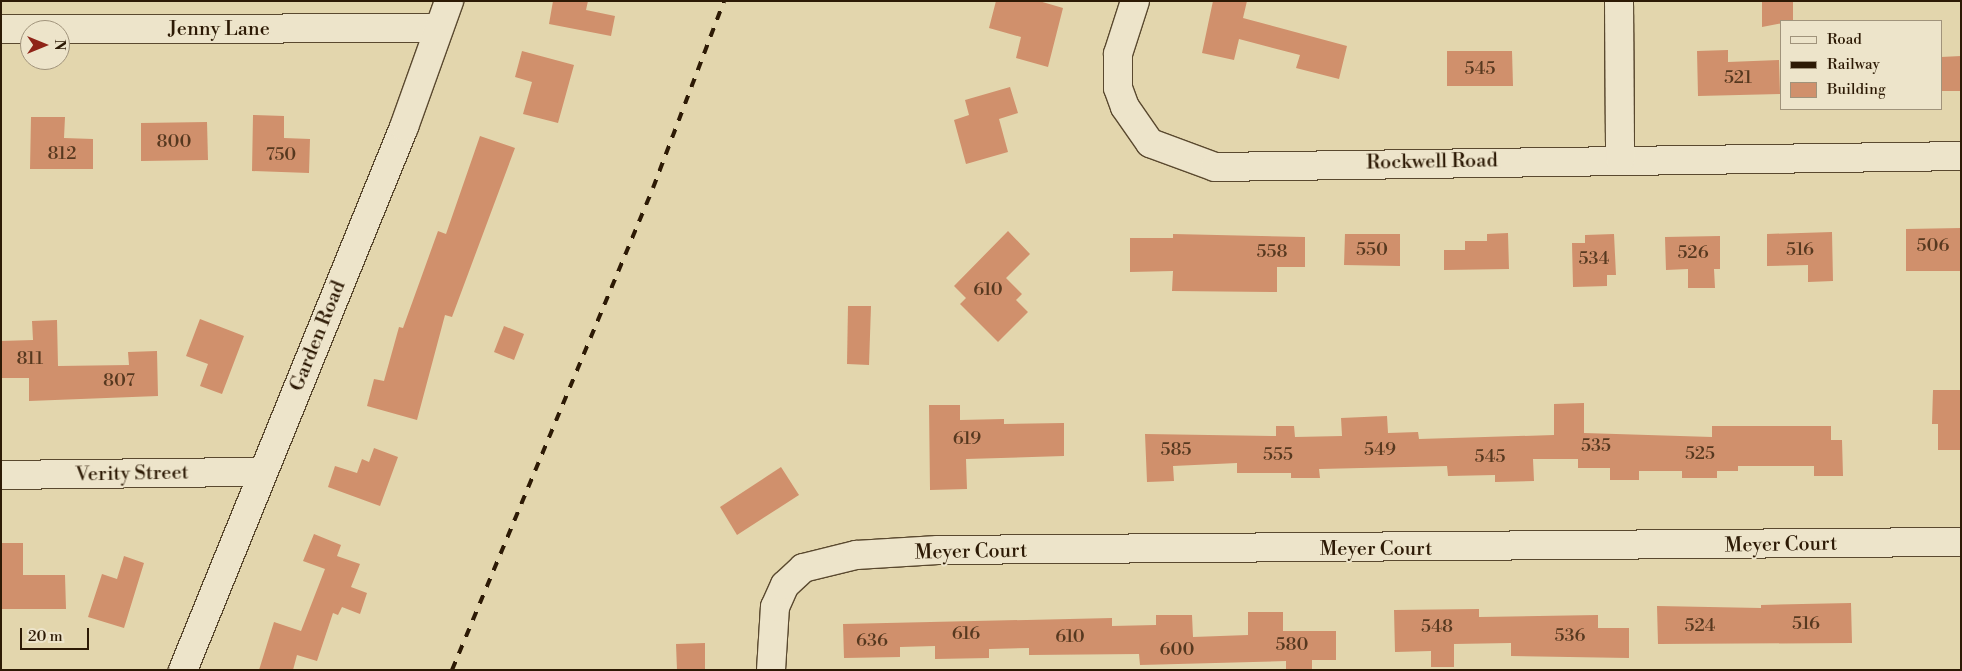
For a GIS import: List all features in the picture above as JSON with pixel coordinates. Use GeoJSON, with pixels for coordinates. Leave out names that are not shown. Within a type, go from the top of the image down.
{"type":"FeatureCollection","features":[{"type":"Feature","properties":{"kind":"street","name":"Garden Road"},"geometry":{"type":"LineString","coordinates":[[182,670],[404,127],[449,1]]}},
{"type":"Feature","properties":{"kind":"street","name":"Rockwell Road"},"geometry":{"type":"LineString","coordinates":[[1135,1],[1118,54],[1118,88],[1124,106],[1150,143],[1215,166],[1620,159],[1961,156]]}},
{"type":"Feature","properties":{"kind":"street"},"geometry":{"type":"LineString","coordinates":[[1619,1],[1620,159]]}},
{"type":"Feature","properties":{"kind":"street","name":"Jenny Lane"},"geometry":{"type":"LineString","coordinates":[[1,29],[438,28]]}},
{"type":"Feature","properties":{"kind":"street","name":"Verity Street"},"geometry":{"type":"LineString","coordinates":[[1,475],[262,472]]}},
{"type":"Feature","properties":{"kind":"street","name":"Meyer Court"},"geometry":{"type":"LineString","coordinates":[[771,670],[775,607],[795,573],[820,562],[856,555],[938,550],[1961,542]]}},
{"type":"Feature","properties":{"kind":"building"},"geometry":{"type":"Polygon","coordinates":[[[553,1],[588,1],[586,10],[615,16],[611,36],[549,24],[553,1]]]}},
{"type":"Feature","properties":{"kind":"building"},"geometry":{"type":"Polygon","coordinates":[[[996,1],[1039,1],[1063,8],[1048,67],[1016,58],[1021,37],[989,28],[996,1]]]}},
{"type":"Feature","properties":{"kind":"building"},"geometry":{"type":"Polygon","coordinates":[[[1213,1],[1247,1],[1243,18],[1347,46],[1339,79],[1296,68],[1300,55],[1239,39],[1234,60],[1202,53],[1213,1]]]}},
{"type":"Feature","properties":{"kind":"building"},"geometry":{"type":"Polygon","coordinates":[[[1762,1],[1793,1],[1793,20],[1780,20],[1780,24],[1762,27],[1762,1]]]}},
{"type":"Feature","properties":{"kind":"building"},"geometry":{"type":"Polygon","coordinates":[[[1728,50],[1728,62],[1779,60],[1780,94],[1698,96],[1697,51],[1728,50]]]}},
{"type":"Feature","properties":{"kind":"building"},"geometry":{"type":"Polygon","coordinates":[[[522,51],[574,65],[558,123],[523,114],[532,82],[515,77],[522,51]]]}},
{"type":"Feature","properties":{"kind":"building"},"geometry":{"type":"Polygon","coordinates":[[[1447,51],[1512,51],[1513,86],[1447,86],[1447,51]]]}},
{"type":"Feature","properties":{"kind":"building"},"geometry":{"type":"Polygon","coordinates":[[[1961,56],[1961,91],[1942,91],[1942,57],[1961,56]]]}},
{"type":"Feature","properties":{"kind":"building"},"geometry":{"type":"Polygon","coordinates":[[[1010,87],[1018,113],[999,119],[1008,152],[966,164],[954,120],[969,115],[965,100],[1010,87]]]}},
{"type":"Feature","properties":{"kind":"building"},"geometry":{"type":"Polygon","coordinates":[[[253,115],[284,116],[284,138],[310,139],[309,173],[252,171],[253,115]]]}},
{"type":"Feature","properties":{"kind":"building"},"geometry":{"type":"Polygon","coordinates":[[[31,117],[65,117],[64,138],[93,139],[93,169],[30,169],[31,117]]]}},
{"type":"Feature","properties":{"kind":"building"},"geometry":{"type":"Polygon","coordinates":[[[207,122],[208,160],[141,161],[141,123],[207,122]]]}},
{"type":"Feature","properties":{"kind":"building"},"geometry":{"type":"Polygon","coordinates":[[[480,136],[515,148],[452,317],[445,315],[417,420],[367,406],[374,379],[384,381],[399,327],[403,328],[438,231],[446,234],[480,136]]]}},
{"type":"Feature","properties":{"kind":"building"},"geometry":{"type":"Polygon","coordinates":[[[1961,228],[1961,271],[1906,271],[1906,229],[1961,228]]]}},
{"type":"Feature","properties":{"kind":"building"},"geometry":{"type":"Polygon","coordinates":[[[1008,231],[1030,254],[1006,278],[1022,294],[1016,300],[1028,312],[998,342],[960,304],[966,298],[954,286],[1008,231]]]}},
{"type":"Feature","properties":{"kind":"building"},"geometry":{"type":"Polygon","coordinates":[[[1832,232],[1833,281],[1808,282],[1808,265],[1767,266],[1767,234],[1832,232]]]}},
{"type":"Feature","properties":{"kind":"building"},"geometry":{"type":"Polygon","coordinates":[[[1508,233],[1509,269],[1444,270],[1444,250],[1465,250],[1465,241],[1487,241],[1487,234],[1508,233]]]}},
{"type":"Feature","properties":{"kind":"building"},"geometry":{"type":"Polygon","coordinates":[[[1173,234],[1305,237],[1305,267],[1277,267],[1277,292],[1172,291],[1173,271],[1130,272],[1130,238],[1173,238],[1173,234]]]}},
{"type":"Feature","properties":{"kind":"building"},"geometry":{"type":"Polygon","coordinates":[[[1345,234],[1400,234],[1400,266],[1344,265],[1345,234]]]}},
{"type":"Feature","properties":{"kind":"building"},"geometry":{"type":"Polygon","coordinates":[[[1614,234],[1616,275],[1607,275],[1607,286],[1573,287],[1572,243],[1585,243],[1585,235],[1614,234]]]}},
{"type":"Feature","properties":{"kind":"building"},"geometry":{"type":"Polygon","coordinates":[[[1720,236],[1720,269],[1714,269],[1715,288],[1688,288],[1688,269],[1666,270],[1665,237],[1720,236]]]}},
{"type":"Feature","properties":{"kind":"building"},"geometry":{"type":"Polygon","coordinates":[[[848,306],[871,306],[869,365],[847,364],[848,306]]]}},
{"type":"Feature","properties":{"kind":"building"},"geometry":{"type":"Polygon","coordinates":[[[200,319],[244,336],[222,394],[200,386],[208,364],[186,356],[200,319]]]}},
{"type":"Feature","properties":{"kind":"building"},"geometry":{"type":"Polygon","coordinates":[[[57,320],[58,366],[129,365],[128,352],[157,351],[158,396],[29,401],[29,378],[1,378],[1,341],[33,340],[32,321],[57,320]]]}},
{"type":"Feature","properties":{"kind":"building"},"geometry":{"type":"Polygon","coordinates":[[[504,326],[524,334],[514,360],[494,352],[504,326]]]}},
{"type":"Feature","properties":{"kind":"building"},"geometry":{"type":"Polygon","coordinates":[[[1933,390],[1961,390],[1961,450],[1938,450],[1938,424],[1932,424],[1933,390]]]}},
{"type":"Feature","properties":{"kind":"building"},"geometry":{"type":"Polygon","coordinates":[[[1584,403],[1584,433],[1712,437],[1712,426],[1831,426],[1831,440],[1842,440],[1843,476],[1814,476],[1814,466],[1738,466],[1738,471],[1717,471],[1717,478],[1682,478],[1682,471],[1639,471],[1639,480],[1610,480],[1610,468],[1578,468],[1578,459],[1533,459],[1534,481],[1495,482],[1495,475],[1448,476],[1447,466],[1319,469],[1320,478],[1291,478],[1291,473],[1237,473],[1237,463],[1173,466],[1174,481],[1147,482],[1145,434],[1276,436],[1276,426],[1294,426],[1295,437],[1342,436],[1341,418],[1387,416],[1388,433],[1418,432],[1419,439],[1554,435],[1554,404],[1584,403]]]}},
{"type":"Feature","properties":{"kind":"building"},"geometry":{"type":"Polygon","coordinates":[[[929,405],[960,405],[960,420],[1004,419],[1004,424],[1064,423],[1064,456],[966,459],[967,489],[930,490],[929,405]]]}},
{"type":"Feature","properties":{"kind":"building"},"geometry":{"type":"Polygon","coordinates":[[[374,448],[398,457],[380,506],[328,487],[335,466],[357,473],[362,459],[369,462],[374,448]]]}},
{"type":"Feature","properties":{"kind":"building"},"geometry":{"type":"Polygon","coordinates":[[[781,467],[799,495],[737,535],[720,507],[781,467]]]}},
{"type":"Feature","properties":{"kind":"building"},"geometry":{"type":"Polygon","coordinates":[[[314,534],[341,545],[337,556],[360,564],[351,587],[367,593],[360,614],[342,607],[338,615],[333,613],[317,661],[297,655],[293,670],[259,670],[274,622],[301,631],[325,569],[303,561],[314,534]]]}},
{"type":"Feature","properties":{"kind":"building"},"geometry":{"type":"Polygon","coordinates":[[[1,543],[23,543],[23,575],[65,575],[66,609],[1,609],[1,543]]]}},
{"type":"Feature","properties":{"kind":"building"},"geometry":{"type":"Polygon","coordinates":[[[124,556],[144,563],[124,628],[88,617],[102,574],[117,579],[124,556]]]}},
{"type":"Feature","properties":{"kind":"building"},"geometry":{"type":"Polygon","coordinates":[[[1851,603],[1852,643],[1658,644],[1657,606],[1761,608],[1761,605],[1851,603]]]}},
{"type":"Feature","properties":{"kind":"building"},"geometry":{"type":"Polygon","coordinates":[[[1479,609],[1479,617],[1598,615],[1598,628],[1629,628],[1629,658],[1511,656],[1511,643],[1454,644],[1454,667],[1431,667],[1431,651],[1395,652],[1394,610],[1479,609]]]}},
{"type":"Feature","properties":{"kind":"building"},"geometry":{"type":"Polygon","coordinates":[[[1248,612],[1283,612],[1283,631],[1336,631],[1336,660],[1312,660],[1312,670],[1286,670],[1286,661],[1140,665],[1139,654],[1029,655],[1029,648],[989,649],[989,658],[935,659],[935,646],[900,647],[900,657],[844,658],[843,624],[1112,618],[1112,626],[1156,625],[1156,615],[1192,615],[1193,637],[1248,635],[1248,612]]]}},
{"type":"Feature","properties":{"kind":"building"},"geometry":{"type":"Polygon","coordinates":[[[705,643],[705,670],[677,670],[676,644],[705,643]]]}},
{"type":"Feature","properties":{"kind":"railway"},"geometry":{"type":"LineString","coordinates":[[452,670],[653,188],[724,1]]}}]}
